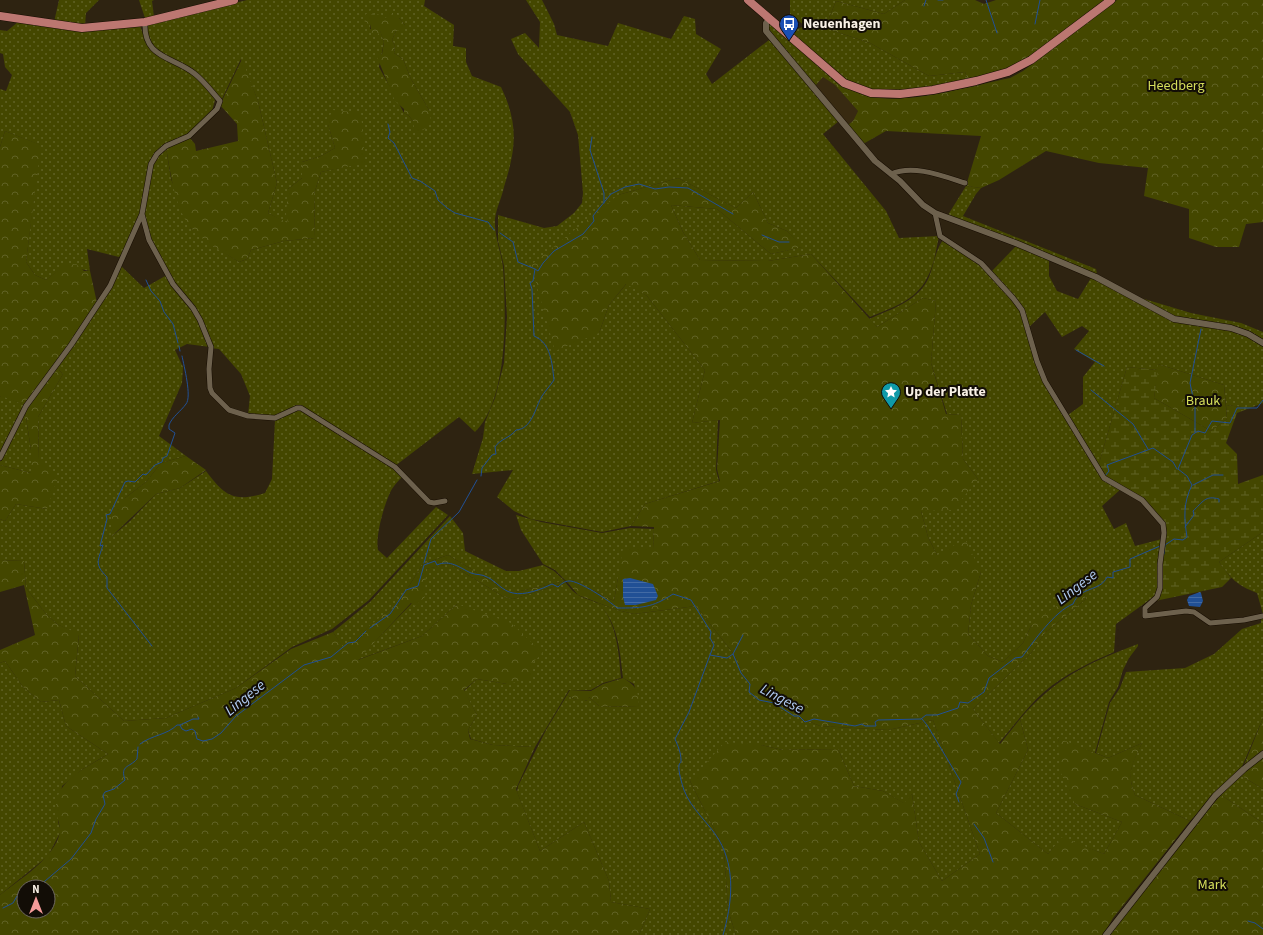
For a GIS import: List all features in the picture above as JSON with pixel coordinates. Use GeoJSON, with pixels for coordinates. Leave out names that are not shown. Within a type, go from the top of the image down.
{"type":"FeatureCollection","features":[{"type":"Feature","properties":{"kind":"main road"},"geometry":{"type":"LineString","coordinates":[[0,16],[78,28],[145,22],[234,0]]}},
{"type":"Feature","properties":{"kind":"main road"},"geometry":{"type":"LineString","coordinates":[[748,0],[844,83],[871,93],[900,94],[976,82],[1008,72],[1031,60],[1111,0]]}},
{"type":"Feature","properties":{"kind":"street"},"geometry":{"type":"LineString","coordinates":[[770,18],[766,23],[766,31],[874,161],[891,174],[923,205],[935,213],[1018,244],[1096,277],[1174,319],[1232,328],[1248,334],[1263,343]]}},
{"type":"Feature","properties":{"kind":"street"},"geometry":{"type":"LineString","coordinates":[[0,458],[26,406],[71,345],[110,286],[142,214],[151,164],[157,154],[166,146],[189,136],[216,109],[220,101],[195,74],[165,58],[149,46],[145,38],[145,22]]}},
{"type":"Feature","properties":{"kind":"street"},"geometry":{"type":"LineString","coordinates":[[891,174],[898,171],[914,171],[934,174],[965,183]]}},
{"type":"Feature","properties":{"kind":"street"},"geometry":{"type":"LineString","coordinates":[[935,213],[940,236],[981,263],[1003,285],[1022,310],[1037,361],[1045,381],[1104,478],[1142,500],[1163,524],[1164,533],[1160,564],[1160,588],[1157,597],[1145,608],[1145,616],[1186,611],[1194,612],[1210,622],[1244,620],[1263,616]]}},
{"type":"Feature","properties":{"kind":"street"},"geometry":{"type":"LineString","coordinates":[[142,214],[149,240],[173,284],[193,308],[200,320],[211,347],[209,369],[210,390],[229,410],[248,416],[275,418],[297,408],[301,408],[395,467],[429,502],[436,503],[445,501]]}},
{"type":"Feature","properties":{"kind":"street"},"geometry":{"type":"LineString","coordinates":[[1106,935],[1215,796],[1244,769],[1263,754]]}},
{"type":"Feature","properties":{"kind":"shaded area"},"geometry":{"type":"Polygon","coordinates":[[[823,77],[835,85],[858,111],[853,121],[848,125],[815,86],[823,77]]]}},
{"type":"Feature","properties":{"kind":"green space"},"geometry":{"type":"Polygon","coordinates":[[[59,0],[99,0],[86,13],[85,25],[54,22],[59,0]]]}},
{"type":"Feature","properties":{"kind":"green space"},"geometry":{"type":"Polygon","coordinates":[[[139,0],[154,0],[152,1],[154,17],[145,18],[139,0]]]}},
{"type":"Feature","properties":{"kind":"green space"},"geometry":{"type":"Polygon","coordinates":[[[247,0],[425,0],[424,6],[454,25],[453,46],[466,48],[466,62],[472,76],[501,87],[511,113],[514,137],[511,160],[495,219],[503,267],[505,307],[503,354],[500,377],[494,398],[486,417],[475,432],[459,417],[395,466],[301,408],[274,418],[248,415],[250,396],[241,374],[219,349],[211,348],[200,320],[173,283],[150,240],[143,214],[152,164],[166,147],[171,179],[191,228],[214,246],[239,262],[247,259],[251,250],[284,241],[315,238],[314,194],[321,172],[365,162],[328,124],[335,148],[321,156],[302,162],[302,178],[288,189],[288,224],[268,213],[277,183],[258,101],[241,59],[221,101],[211,88],[151,44],[147,31],[148,25],[247,0]],[[399,18],[386,19],[370,24],[370,29],[380,30],[384,42],[379,67],[404,113],[413,121],[429,110],[411,79],[403,59],[394,53],[395,46],[392,40],[396,31],[405,25],[399,18]]]}},
{"type":"Feature","properties":{"kind":"green space"},"geometry":{"type":"Polygon","coordinates":[[[526,0],[542,0],[554,24],[557,35],[608,46],[618,23],[671,39],[684,16],[695,19],[696,34],[721,49],[706,74],[712,84],[769,40],[839,121],[823,134],[886,211],[899,238],[939,236],[931,268],[922,286],[916,293],[902,303],[870,317],[811,254],[768,261],[700,260],[683,232],[671,205],[717,209],[771,254],[802,247],[787,231],[768,223],[753,192],[736,208],[678,178],[618,195],[599,333],[609,305],[627,283],[647,296],[705,370],[692,423],[718,420],[716,470],[719,481],[645,504],[631,526],[602,532],[531,519],[514,511],[497,497],[513,470],[472,474],[483,438],[485,422],[495,398],[504,363],[507,317],[504,266],[498,241],[498,215],[544,228],[557,226],[574,213],[582,203],[583,193],[578,135],[570,112],[518,54],[511,39],[525,33],[539,48],[540,22],[526,0]]]}},
{"type":"Feature","properties":{"kind":"green space"},"geometry":{"type":"Polygon","coordinates":[[[790,0],[905,0],[884,14],[836,1],[825,28],[870,43],[929,76],[965,72],[968,80],[919,89],[886,91],[870,89],[854,84],[827,66],[789,32],[805,26],[790,14],[790,0]]]}},
{"type":"Feature","properties":{"kind":"green space"},"geometry":{"type":"Polygon","coordinates":[[[905,0],[975,0],[984,4],[996,0],[1105,0],[1026,59],[1007,69],[968,80],[965,72],[929,76],[870,43],[825,28],[836,1],[884,14],[905,0]]]}},
{"type":"Feature","properties":{"kind":"green space","name":"Heedberg"},"geometry":{"type":"Polygon","coordinates":[[[1117,0],[1263,0],[1263,222],[1246,224],[1239,247],[1216,247],[1189,238],[1189,209],[1144,196],[1148,168],[1099,163],[1046,151],[999,180],[981,188],[966,186],[981,136],[886,131],[863,144],[848,125],[853,121],[858,111],[835,85],[839,83],[867,96],[900,99],[938,94],[1010,78],[1023,71],[1117,0]]]}},
{"type":"Feature","properties":{"kind":"green space"},"geometry":{"type":"Polygon","coordinates":[[[371,10],[373,15],[380,14],[386,18],[388,13],[398,13],[399,18],[405,25],[404,30],[396,31],[392,40],[395,46],[394,53],[403,59],[411,79],[429,110],[431,121],[427,128],[418,132],[414,127],[413,121],[404,113],[404,109],[395,101],[377,57],[382,54],[384,42],[380,31],[377,36],[372,35],[370,24],[365,23],[364,16],[371,10]]]}},
{"type":"Feature","properties":{"kind":"green space"},"geometry":{"type":"Polygon","coordinates":[[[18,22],[82,32],[140,26],[148,46],[194,75],[215,100],[212,111],[189,135],[166,145],[151,163],[142,213],[125,250],[119,257],[87,249],[90,271],[65,266],[46,280],[35,275],[26,262],[40,145],[5,131],[0,147],[0,89],[6,91],[12,75],[5,67],[3,54],[0,53],[0,30],[7,31],[18,22]]]}},
{"type":"Feature","properties":{"kind":"green space"},"geometry":{"type":"Polygon","coordinates":[[[772,23],[839,83],[835,85],[823,77],[815,86],[768,31],[767,25],[772,23]]]}},
{"type":"Feature","properties":{"kind":"green space"},"geometry":{"type":"Polygon","coordinates":[[[242,59],[258,101],[277,183],[268,213],[288,223],[286,214],[288,189],[302,178],[302,162],[321,156],[335,148],[327,121],[333,110],[361,113],[365,163],[321,172],[314,194],[315,238],[284,241],[251,250],[247,259],[239,262],[202,238],[185,220],[174,189],[166,147],[189,137],[195,144],[196,151],[238,141],[237,124],[220,105],[242,59]]]}},
{"type":"Feature","properties":{"kind":"green space"},"geometry":{"type":"Polygon","coordinates":[[[5,131],[41,145],[26,262],[35,275],[46,280],[65,265],[76,264],[84,271],[90,271],[97,303],[25,405],[1,396],[0,397],[0,147],[5,131]]]}},
{"type":"Feature","properties":{"kind":"green space"},"geometry":{"type":"Polygon","coordinates":[[[678,178],[736,208],[753,192],[768,223],[787,231],[803,247],[771,254],[717,209],[671,205],[683,232],[700,260],[768,261],[811,254],[877,327],[923,298],[936,301],[931,363],[946,414],[961,415],[963,459],[978,479],[953,510],[921,511],[928,537],[937,555],[965,539],[981,572],[971,605],[968,634],[988,656],[1003,662],[1023,643],[1031,626],[1046,613],[1081,591],[1086,599],[1045,633],[1031,653],[973,709],[1000,744],[1020,719],[1028,750],[996,813],[1048,854],[1062,837],[1104,854],[1122,822],[1075,804],[1060,771],[1058,738],[1108,758],[1142,743],[1133,762],[1131,774],[1132,787],[1135,795],[1190,821],[1113,918],[1103,935],[736,935],[728,910],[724,849],[690,781],[725,742],[761,745],[783,750],[838,749],[854,786],[883,791],[904,803],[912,794],[919,842],[942,881],[980,854],[933,720],[888,730],[820,726],[756,699],[733,653],[696,606],[634,614],[617,610],[578,595],[568,583],[572,580],[614,601],[623,548],[653,549],[654,527],[631,526],[645,504],[720,481],[717,469],[720,420],[692,423],[705,370],[647,296],[626,284],[609,305],[599,333],[555,351],[531,265],[618,195],[678,178]]]}},
{"type":"Feature","properties":{"kind":"green space"},"geometry":{"type":"Polygon","coordinates":[[[966,186],[981,188],[963,216],[1096,269],[1097,274],[1019,241],[948,215],[966,186]]]}},
{"type":"Feature","properties":{"kind":"green space"},"geometry":{"type":"Polygon","coordinates":[[[943,240],[978,261],[1021,310],[1034,361],[1044,382],[1102,479],[1121,489],[1102,506],[1114,529],[1126,523],[1135,546],[1162,539],[1159,587],[1156,595],[1116,624],[1114,652],[1078,669],[1044,692],[999,743],[973,709],[1031,653],[1045,633],[1086,599],[1084,594],[1031,626],[1023,643],[1003,662],[988,656],[968,634],[971,605],[981,572],[937,555],[928,537],[921,511],[978,479],[963,459],[961,415],[947,414],[931,363],[936,301],[923,298],[877,327],[869,319],[895,308],[918,292],[929,277],[936,253],[943,240]]]}},
{"type":"Feature","properties":{"kind":"green space"},"geometry":{"type":"Polygon","coordinates":[[[1016,246],[1049,260],[1049,276],[1057,291],[1078,299],[1091,278],[1173,320],[1231,329],[1248,335],[1263,347],[1263,403],[1250,408],[1226,405],[1224,385],[1158,364],[1158,370],[1127,367],[1098,467],[1068,415],[1083,404],[1083,377],[1095,362],[1074,349],[1089,331],[1082,326],[1062,337],[1045,312],[1029,327],[1023,309],[992,271],[1016,246]]]}},
{"type":"Feature","properties":{"kind":"green space"},"geometry":{"type":"Polygon","coordinates":[[[121,266],[144,288],[167,275],[192,308],[210,347],[187,344],[175,350],[183,367],[182,383],[159,436],[186,456],[161,463],[146,482],[125,498],[111,537],[130,521],[156,494],[180,488],[206,471],[218,486],[230,495],[245,497],[265,493],[272,479],[275,420],[292,411],[301,409],[394,468],[403,476],[394,485],[389,494],[379,528],[377,544],[378,550],[387,558],[436,507],[448,515],[369,600],[332,629],[292,647],[236,688],[166,718],[124,721],[75,676],[79,635],[57,624],[46,614],[26,588],[24,561],[0,560],[0,519],[5,521],[16,504],[47,509],[39,460],[38,417],[63,374],[55,366],[121,266]]]}},
{"type":"Feature","properties":{"kind":"green space"},"geometry":{"type":"Polygon","coordinates":[[[1141,298],[1191,313],[1241,323],[1263,332],[1263,339],[1250,331],[1232,325],[1175,316],[1141,298]]]}},
{"type":"Feature","properties":{"kind":"green space","name":"Brauk"},"geometry":{"type":"Polygon","coordinates":[[[1158,364],[1224,385],[1227,419],[1211,431],[1154,398],[1158,364]]]}},
{"type":"Feature","properties":{"kind":"green space"},"geometry":{"type":"Polygon","coordinates":[[[55,366],[63,374],[38,417],[39,460],[58,477],[47,509],[16,504],[5,521],[0,519],[0,465],[31,473],[31,450],[25,411],[55,366]]]}},
{"type":"Feature","properties":{"kind":"green space"},"geometry":{"type":"Polygon","coordinates":[[[1127,367],[1158,370],[1154,398],[1211,431],[1227,419],[1226,405],[1250,408],[1237,413],[1226,443],[1237,454],[1238,484],[1263,475],[1263,532],[1219,562],[1231,578],[1222,587],[1155,601],[1165,531],[1143,500],[1105,477],[1098,467],[1127,367]]]}},
{"type":"Feature","properties":{"kind":"green space"},"geometry":{"type":"Polygon","coordinates":[[[1,395],[25,405],[0,454],[0,397],[1,395]]]}},
{"type":"Feature","properties":{"kind":"green space"},"geometry":{"type":"Polygon","coordinates":[[[25,411],[31,450],[31,473],[0,465],[0,461],[25,411]]]}},
{"type":"Feature","properties":{"kind":"green space"},"geometry":{"type":"Polygon","coordinates":[[[186,456],[206,470],[180,488],[156,494],[111,537],[112,515],[125,498],[146,482],[161,463],[186,456]]]}},
{"type":"Feature","properties":{"kind":"green space"},"geometry":{"type":"Polygon","coordinates":[[[516,515],[541,522],[602,533],[630,528],[654,529],[653,549],[618,578],[614,601],[572,580],[568,583],[555,570],[543,564],[521,530],[516,515]]]}},
{"type":"Feature","properties":{"kind":"green space"},"geometry":{"type":"Polygon","coordinates":[[[450,516],[463,533],[465,551],[506,571],[519,571],[543,565],[554,571],[565,581],[511,593],[448,555],[423,564],[398,603],[343,648],[333,632],[370,602],[450,516]]]}},
{"type":"Feature","properties":{"kind":"green space"},"geometry":{"type":"Polygon","coordinates":[[[1263,532],[1263,614],[1257,593],[1235,581],[1219,562],[1263,532]]]}},
{"type":"Feature","properties":{"kind":"green space"},"geometry":{"type":"Polygon","coordinates":[[[448,555],[511,593],[565,581],[566,583],[513,599],[504,597],[450,564],[426,569],[425,597],[415,606],[411,603],[358,660],[422,636],[457,604],[511,623],[543,653],[531,664],[531,679],[507,684],[477,679],[464,690],[477,715],[468,730],[470,739],[493,745],[535,747],[516,789],[540,851],[584,822],[609,881],[611,902],[650,909],[639,935],[0,935],[0,895],[16,883],[16,919],[56,919],[56,879],[21,879],[44,859],[57,842],[60,829],[56,805],[62,788],[83,769],[108,754],[66,726],[59,700],[41,702],[23,687],[5,661],[0,663],[0,650],[35,635],[24,585],[0,592],[0,560],[24,561],[26,588],[46,614],[57,624],[79,634],[75,676],[124,721],[166,718],[236,688],[291,649],[333,632],[343,647],[398,603],[423,564],[448,555]]]}},
{"type":"Feature","properties":{"kind":"green space"},"geometry":{"type":"Polygon","coordinates":[[[450,564],[504,597],[513,599],[566,583],[578,595],[597,603],[604,610],[613,627],[618,648],[621,678],[603,683],[591,690],[569,690],[535,747],[493,745],[471,739],[468,730],[477,715],[464,691],[477,679],[507,684],[457,604],[422,636],[357,660],[412,603],[425,569],[450,564]]]}},
{"type":"Feature","properties":{"kind":"green space"},"geometry":{"type":"Polygon","coordinates":[[[596,602],[617,610],[634,614],[696,606],[733,653],[757,699],[820,726],[888,730],[933,720],[980,854],[942,881],[919,842],[912,794],[905,804],[883,791],[854,786],[838,749],[783,750],[761,745],[690,781],[724,849],[728,910],[736,935],[639,935],[650,909],[611,902],[609,881],[584,822],[540,851],[517,792],[518,786],[546,730],[567,695],[576,700],[579,698],[587,701],[589,697],[599,706],[639,707],[634,684],[623,678],[617,637],[609,617],[596,602]]]}},
{"type":"Feature","properties":{"kind":"green space"},"geometry":{"type":"Polygon","coordinates":[[[1263,618],[1263,718],[1241,769],[1190,821],[1135,795],[1132,787],[1131,768],[1142,743],[1108,758],[1096,753],[1110,703],[1120,688],[1126,672],[1185,668],[1214,654],[1242,629],[1261,623],[1261,619],[1263,618]]]}},
{"type":"Feature","properties":{"kind":"green space"},"geometry":{"type":"Polygon","coordinates":[[[1138,644],[1123,670],[1118,687],[1109,702],[1095,753],[1058,739],[1075,804],[1122,822],[1104,854],[1062,838],[1048,854],[996,813],[1028,750],[1020,719],[1046,693],[1073,673],[1103,658],[1138,644]]]}},
{"type":"Feature","properties":{"kind":"green space"},"geometry":{"type":"Polygon","coordinates":[[[5,661],[23,687],[41,702],[59,700],[66,726],[108,754],[83,769],[62,786],[58,822],[61,831],[48,856],[20,879],[16,879],[16,882],[0,895],[0,663],[5,661]]]}},
{"type":"Feature","properties":{"kind":"green space"},"geometry":{"type":"Polygon","coordinates":[[[623,678],[634,686],[638,697],[639,707],[599,706],[589,697],[588,701],[579,699],[576,700],[567,695],[570,690],[591,691],[603,684],[623,678]]]}},
{"type":"Feature","properties":{"kind":"green space"},"geometry":{"type":"Polygon","coordinates":[[[1263,718],[1263,789],[1240,775],[1263,718]]]}},
{"type":"Feature","properties":{"kind":"green space"},"geometry":{"type":"Polygon","coordinates":[[[1240,775],[1263,789],[1263,823],[1221,795],[1240,775]]]}},
{"type":"Feature","properties":{"kind":"green space","name":"Mark"},"geometry":{"type":"Polygon","coordinates":[[[1221,795],[1263,823],[1263,935],[1110,935],[1118,922],[1195,824],[1221,795]]]}},
{"type":"Feature","properties":{"kind":"water"},"geometry":{"type":"Polygon","coordinates":[[[630,578],[653,584],[658,596],[656,600],[636,605],[625,605],[623,597],[623,579],[630,578]]]}},
{"type":"Feature","properties":{"kind":"water"},"geometry":{"type":"Polygon","coordinates":[[[1200,592],[1203,601],[1200,607],[1189,606],[1187,600],[1189,596],[1200,592]]]}},
{"type":"Feature","properties":{"kind":"waterway"},"geometry":{"type":"LineString","coordinates":[[924,6],[926,0]]}},
{"type":"Feature","properties":{"kind":"waterway"},"geometry":{"type":"LineString","coordinates":[[938,0],[943,0]]}},
{"type":"Feature","properties":{"kind":"waterway"},"geometry":{"type":"LineString","coordinates":[[986,0],[997,33]]}},
{"type":"Feature","properties":{"kind":"waterway"},"geometry":{"type":"LineString","coordinates":[[1035,24],[1040,0]]}},
{"type":"Feature","properties":{"kind":"waterway"},"geometry":{"type":"LineString","coordinates":[[388,124],[390,132],[388,138],[394,143],[412,178],[420,181],[435,191],[438,200],[447,208],[455,213],[488,222],[494,230]]}},
{"type":"Feature","properties":{"kind":"waterway"},"geometry":{"type":"LineString","coordinates":[[592,137],[590,150],[604,193],[604,203]]}},
{"type":"Feature","properties":{"kind":"waterway"},"geometry":{"type":"LineString","coordinates":[[481,476],[482,468],[492,455],[496,454],[495,447],[497,444],[516,430],[526,426],[542,396],[554,380],[550,354],[544,343],[534,336],[532,289],[530,283],[533,281],[535,269],[538,271],[554,251],[583,234],[594,221],[593,216],[611,194],[625,187],[639,184],[655,189],[669,187],[688,188],[733,214]]}},
{"type":"Feature","properties":{"kind":"waterway"},"geometry":{"type":"LineString","coordinates":[[500,233],[513,242],[518,262],[535,269]]}},
{"type":"Feature","properties":{"kind":"waterway"},"geometry":{"type":"LineString","coordinates":[[762,235],[779,242],[789,242]]}},
{"type":"Feature","properties":{"kind":"waterway"},"geometry":{"type":"LineString","coordinates":[[146,280],[151,291],[160,301],[164,312],[173,324],[178,343]]}},
{"type":"Feature","properties":{"kind":"waterway"},"geometry":{"type":"LineString","coordinates":[[1195,432],[1195,407],[1190,383],[1201,329]]}},
{"type":"Feature","properties":{"kind":"waterway"},"geometry":{"type":"LineString","coordinates":[[179,346],[180,351]]}},
{"type":"Feature","properties":{"kind":"waterway"},"geometry":{"type":"LineString","coordinates":[[1076,350],[1104,366]]}},
{"type":"Feature","properties":{"kind":"waterway"},"geometry":{"type":"LineString","coordinates":[[152,646],[107,588],[107,577],[100,569],[98,562],[103,545],[100,546],[107,519],[106,515],[110,514],[125,482],[135,482],[143,474],[146,475],[155,465],[162,462],[163,458],[167,456],[175,433],[169,429],[169,425],[172,419],[188,400],[187,381],[182,356]]}},
{"type":"Feature","properties":{"kind":"waterway"},"geometry":{"type":"LineString","coordinates":[[1091,390],[1133,424],[1148,449]]}},
{"type":"Feature","properties":{"kind":"waterway","name":"Lingese"},"geometry":{"type":"LineString","coordinates":[[1164,554],[1165,545],[1174,539],[1183,540],[1187,537],[1185,511],[1187,498],[1192,485],[1187,476],[1178,469],[1192,435],[1198,431],[1205,433],[1212,421],[1230,423],[1237,408],[1257,408],[1263,400]]}},
{"type":"Feature","properties":{"kind":"waterway"},"geometry":{"type":"LineString","coordinates":[[1105,476],[1109,471],[1107,465],[1153,448],[1173,462],[1177,469]]}},
{"type":"Feature","properties":{"kind":"waterway"},"geometry":{"type":"LineString","coordinates":[[1193,485],[1213,475],[1223,475]]}},
{"type":"Feature","properties":{"kind":"waterway"},"geometry":{"type":"LineString","coordinates":[[424,563],[431,539],[459,512],[477,480]]}},
{"type":"Feature","properties":{"kind":"waterway"},"geometry":{"type":"LineString","coordinates":[[1185,527],[1194,515],[1193,511],[1204,500],[1214,498],[1219,499],[1219,502]]}},
{"type":"Feature","properties":{"kind":"waterway","name":"Lingese"},"geometry":{"type":"LineString","coordinates":[[370,628],[390,614],[406,590],[418,586],[424,565],[435,561],[437,565],[442,563],[451,564],[471,573],[485,576],[509,592],[517,594],[533,592],[552,584],[558,587],[566,582],[573,582],[594,592],[617,608],[633,608],[652,605],[673,594],[691,600],[711,632],[710,638],[714,645],[710,655],[727,658],[733,654],[741,673],[750,684],[749,692],[759,700],[774,703],[794,716],[799,716],[805,722],[814,719],[855,726],[862,724],[865,726],[876,726],[875,722],[878,720],[921,719],[926,715],[937,715],[958,708],[960,702],[968,703],[984,692],[989,678],[1015,658],[1022,657],[1052,620],[1059,613],[1073,604],[1080,594],[1100,585],[1107,577],[1113,578],[1113,572],[1130,567],[1130,559],[1160,546]]}},
{"type":"Feature","properties":{"kind":"waterway","name":"Lingese"},"geometry":{"type":"LineString","coordinates":[[140,744],[169,731],[177,725],[180,725],[182,729],[186,731],[192,729],[195,731],[197,739],[203,741],[212,739],[221,733],[236,716],[304,665],[331,657],[348,643],[355,642],[366,631]]}},
{"type":"Feature","properties":{"kind":"waterway"},"geometry":{"type":"LineString","coordinates":[[733,654],[743,635]]}},
{"type":"Feature","properties":{"kind":"waterway"},"geometry":{"type":"LineString","coordinates":[[710,655],[689,712],[675,739],[680,755],[681,762],[679,765],[679,771],[684,790],[691,803],[719,840],[728,863],[731,887],[729,911],[723,935]]}},
{"type":"Feature","properties":{"kind":"waterway"},"geometry":{"type":"LineString","coordinates":[[180,725],[193,719],[199,719],[198,717]]}},
{"type":"Feature","properties":{"kind":"waterway"},"geometry":{"type":"LineString","coordinates":[[922,719],[961,782],[956,794],[959,802]]}},
{"type":"Feature","properties":{"kind":"waterway","name":"Lingese"},"geometry":{"type":"LineString","coordinates":[[47,879],[71,859],[91,833],[96,819],[105,804],[103,795],[105,792],[114,789],[125,780],[124,769],[137,759],[138,747]]}},
{"type":"Feature","properties":{"kind":"waterway"},"geometry":{"type":"LineString","coordinates":[[974,824],[984,838],[993,862]]}},
{"type":"Feature","properties":{"kind":"waterway","name":"Lingese"},"geometry":{"type":"LineString","coordinates":[[3,908],[13,903],[16,898]]}},
{"type":"Feature","properties":{"kind":"waterway"},"geometry":{"type":"LineString","coordinates":[[1248,921],[1255,923],[1263,929]]}},
{"type":"Feature","properties":{"kind":"place","name":"Neuenhagen"},"geometry":{"type":"Point","coordinates":[789,41]}},
{"type":"Feature","properties":{"kind":"place","name":"Up der Platte"},"geometry":{"type":"Point","coordinates":[891,409]}}]}
